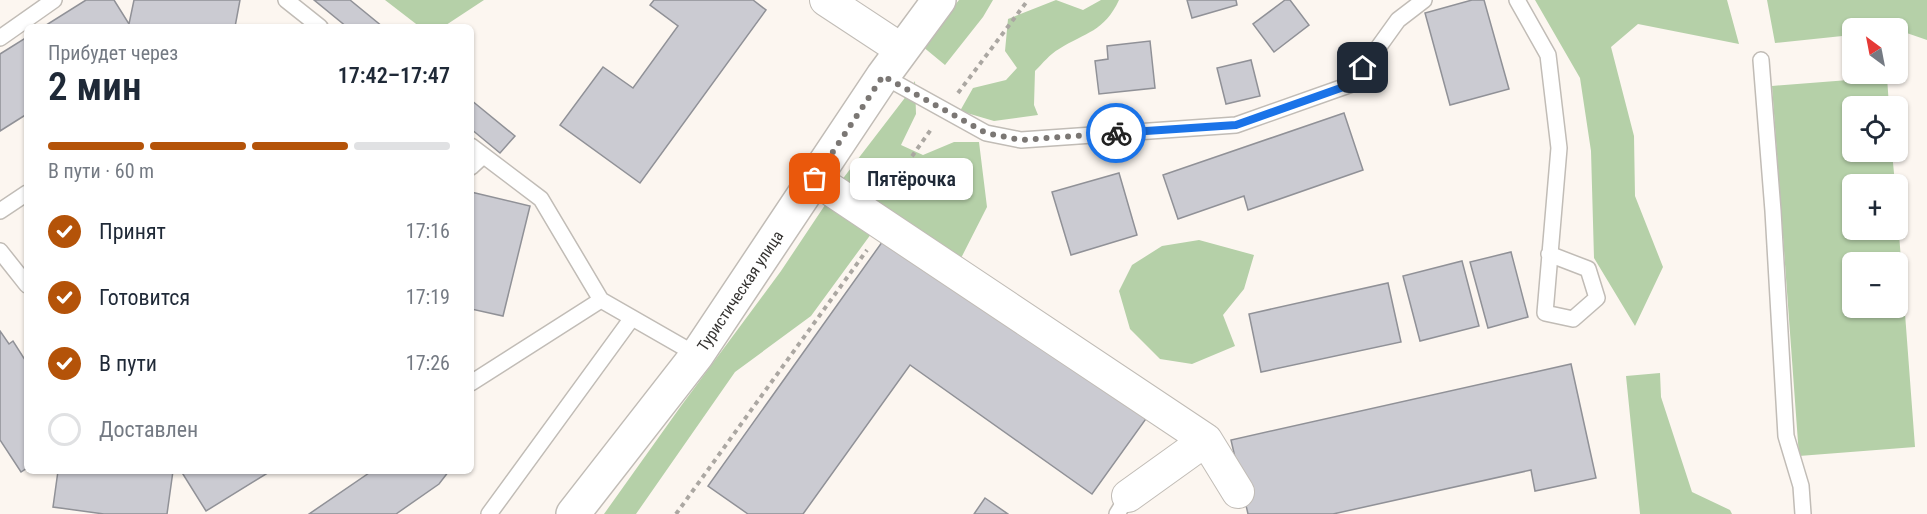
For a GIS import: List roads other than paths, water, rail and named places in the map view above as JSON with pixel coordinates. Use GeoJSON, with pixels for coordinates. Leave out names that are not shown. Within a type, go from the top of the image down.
{"type":"FeatureCollection","features":[{"type":"Feature","properties":{"kind":"street"},"geometry":{"type":"LineString","coordinates":[[826,0],[902,50]]}},
{"type":"Feature","properties":{"kind":"street","name":"Туристическая улица"},"geometry":{"type":"LineString","coordinates":[[573,514],[698,355],[883,76],[939,0]]}},
{"type":"Feature","properties":{"kind":"street"},"geometry":{"type":"LineString","coordinates":[[815,179],[1206,440],[1238,492]]}},
{"type":"Feature","properties":{"kind":"street"},"geometry":{"type":"LineString","coordinates":[[1122,505],[1206,440]]}},
{"type":"Feature","properties":{"kind":"lane"},"geometry":{"type":"LineString","coordinates":[[0,38],[54,0]]}},
{"type":"Feature","properties":{"kind":"lane"},"geometry":{"type":"LineString","coordinates":[[286,0],[316,24]]}},
{"type":"Feature","properties":{"kind":"lane"},"geometry":{"type":"LineString","coordinates":[[883,76],[986,133],[1021,140],[1236,125],[1352,84],[1398,20],[1424,0]]}},
{"type":"Feature","properties":{"kind":"lane"},"geometry":{"type":"LineString","coordinates":[[1517,0],[1548,55],[1559,148],[1549,254],[1545,313],[1573,319],[1597,298],[1588,269],[1549,254]]}},
{"type":"Feature","properties":{"kind":"lane"},"geometry":{"type":"LineString","coordinates":[[1761,60],[1773,211],[1786,436],[1801,486],[1803,514]]}},
{"type":"Feature","properties":{"kind":"lane"},"geometry":{"type":"LineString","coordinates":[[477,151],[541,199],[601,300],[698,355]]}},
{"type":"Feature","properties":{"kind":"lane"},"geometry":{"type":"LineString","coordinates":[[0,211],[24,195]]}},
{"type":"Feature","properties":{"kind":"lane"},"geometry":{"type":"LineString","coordinates":[[0,251],[24,281]]}},
{"type":"Feature","properties":{"kind":"lane"},"geometry":{"type":"LineString","coordinates":[[474,381],[601,300]]}},
{"type":"Feature","properties":{"kind":"lane"},"geometry":{"type":"LineString","coordinates":[[489,514],[632,318]]}},
{"type":"Feature","properties":{"kind":"place","name":"Пятёрочка"},"geometry":{"type":"Point","coordinates":[815,179]}}]}
